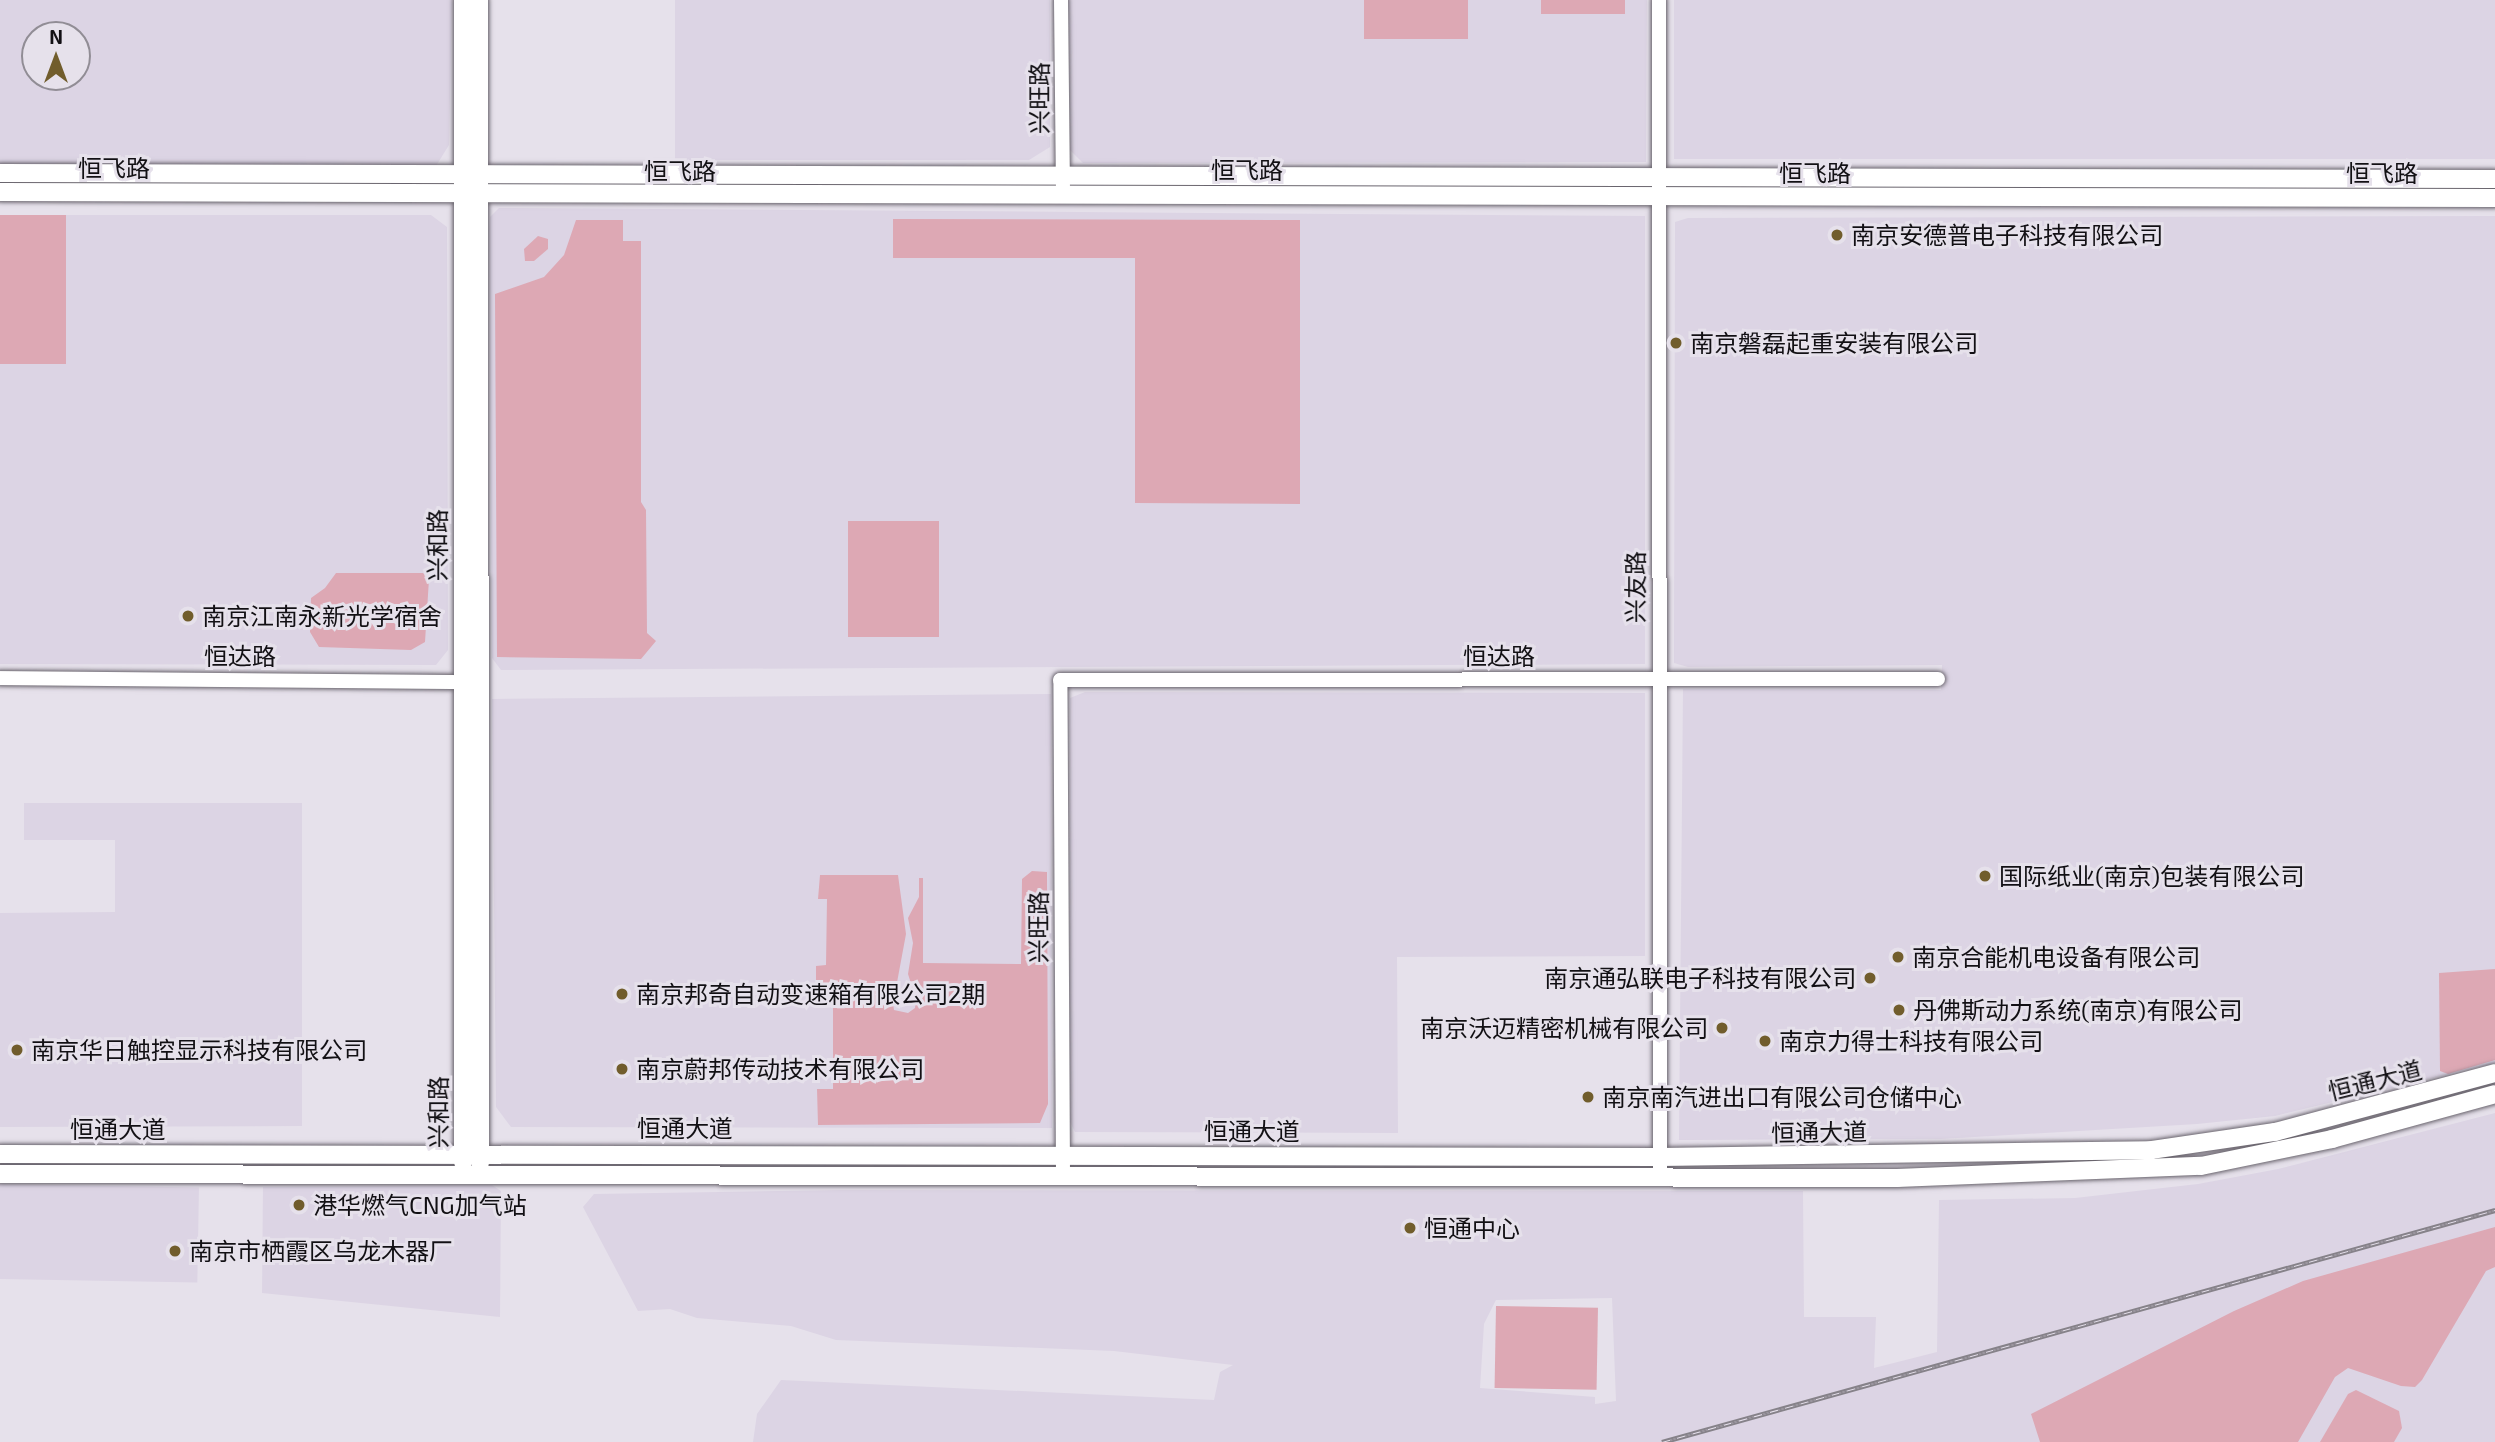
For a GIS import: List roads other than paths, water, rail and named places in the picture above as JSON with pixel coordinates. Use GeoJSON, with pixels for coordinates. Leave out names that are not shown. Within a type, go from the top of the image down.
{"type":"FeatureCollection","features":[{"type":"Feature","properties":{"kind":"main road","name":"兴和路"},"geometry":{"type":"LineString","coordinates":[[463,0],[471,173]]}},
{"type":"Feature","properties":{"kind":"main road","name":"兴和路"},"geometry":{"type":"LineString","coordinates":[[472,1173],[480,682],[471,173],[479,0]]}},
{"type":"Feature","properties":{"kind":"main road","name":"恒飞路"},"geometry":{"type":"LineString","coordinates":[[0,173],[2495,179]]}},
{"type":"Feature","properties":{"kind":"main road","name":"恒飞路"},"geometry":{"type":"LineString","coordinates":[[0,191],[471,195],[2495,198]]}},
{"type":"Feature","properties":{"kind":"main road","name":"兴和路"},"geometry":{"type":"LineString","coordinates":[[471,195],[461,681],[472,1152]]}},
{"type":"Feature","properties":{"kind":"main road","name":"恒通大道"},"geometry":{"type":"LineString","coordinates":[[0,1174],[1063,1174],[1660,1166],[2199,1147],[2275,1132],[2495,1073]]}},
{"type":"Feature","properties":{"kind":"main road","name":"恒通大道"},"geometry":{"type":"LineString","coordinates":[[0,1154],[472,1152],[1063,1156],[1660,1166],[1897,1178],[2201,1166],[2332,1139],[2495,1094]]}},
{"type":"Feature","properties":{"kind":"street","name":"兴旺路"},"geometry":{"type":"LineString","coordinates":[[1062,0],[1063,195]]}},
{"type":"Feature","properties":{"kind":"street","name":"兴友路"},"geometry":{"type":"LineString","coordinates":[[1659,0],[1660,1166]]}},
{"type":"Feature","properties":{"kind":"street","name":"恒达路"},"geometry":{"type":"LineString","coordinates":[[0,678],[480,682]]}},
{"type":"Feature","properties":{"kind":"street","name":"恒达路"},"geometry":{"type":"LineString","coordinates":[[1060,680],[1938,679]]}},
{"type":"Feature","properties":{"kind":"street","name":"兴旺路"},"geometry":{"type":"LineString","coordinates":[[1060,680],[1063,1174]]}},
{"type":"Feature","properties":{"kind":"railway"},"geometry":{"type":"LineString","coordinates":[[1662,1442],[2495,1210]]}},
{"type":"Feature","properties":{"kind":"place","name":"南京安德普电子科技有限公司"},"geometry":{"type":"Point","coordinates":[1837,235]}},
{"type":"Feature","properties":{"kind":"place","name":"南京磐磊起重安装有限公司"},"geometry":{"type":"Point","coordinates":[1676,343]}},
{"type":"Feature","properties":{"kind":"place","name":"南京江南永新光学宿舍"},"geometry":{"type":"Point","coordinates":[188,616]}},
{"type":"Feature","properties":{"kind":"place","name":"国际纸业(南京)包装有限公司"},"geometry":{"type":"Point","coordinates":[1985,876]}},
{"type":"Feature","properties":{"kind":"place","name":"南京合能机电设备有限公司"},"geometry":{"type":"Point","coordinates":[1898,957]}},
{"type":"Feature","properties":{"kind":"place","name":"南京通弘联电子科技有限公司"},"geometry":{"type":"Point","coordinates":[1870,978]}},
{"type":"Feature","properties":{"kind":"place","name":"南京邦奇自动变速箱有限公司2期"},"geometry":{"type":"Point","coordinates":[622,994]}},
{"type":"Feature","properties":{"kind":"place","name":"丹佛斯动力系统(南京)有限公司"},"geometry":{"type":"Point","coordinates":[1899,1010]}},
{"type":"Feature","properties":{"kind":"place","name":"南京沃迈精密机械有限公司"},"geometry":{"type":"Point","coordinates":[1722,1028]}},
{"type":"Feature","properties":{"kind":"place","name":"南京力得士科技有限公司"},"geometry":{"type":"Point","coordinates":[1765,1041]}},
{"type":"Feature","properties":{"kind":"place","name":"南京华日触控显示科技有限公司"},"geometry":{"type":"Point","coordinates":[17,1050]}},
{"type":"Feature","properties":{"kind":"place","name":"南京蔚邦传动技术有限公司"},"geometry":{"type":"Point","coordinates":[622,1069]}},
{"type":"Feature","properties":{"kind":"place","name":"南京南汽进出口有限公司仓储中心"},"geometry":{"type":"Point","coordinates":[1588,1097]}},
{"type":"Feature","properties":{"kind":"place","name":"港华燃气CNG加气站"},"geometry":{"type":"Point","coordinates":[299,1205]}},
{"type":"Feature","properties":{"kind":"place","name":"恒通中心"},"geometry":{"type":"Point","coordinates":[1410,1228]}},
{"type":"Feature","properties":{"kind":"place","name":"南京市栖霞区乌龙木器厂"},"geometry":{"type":"Point","coordinates":[175,1251]}}]}
